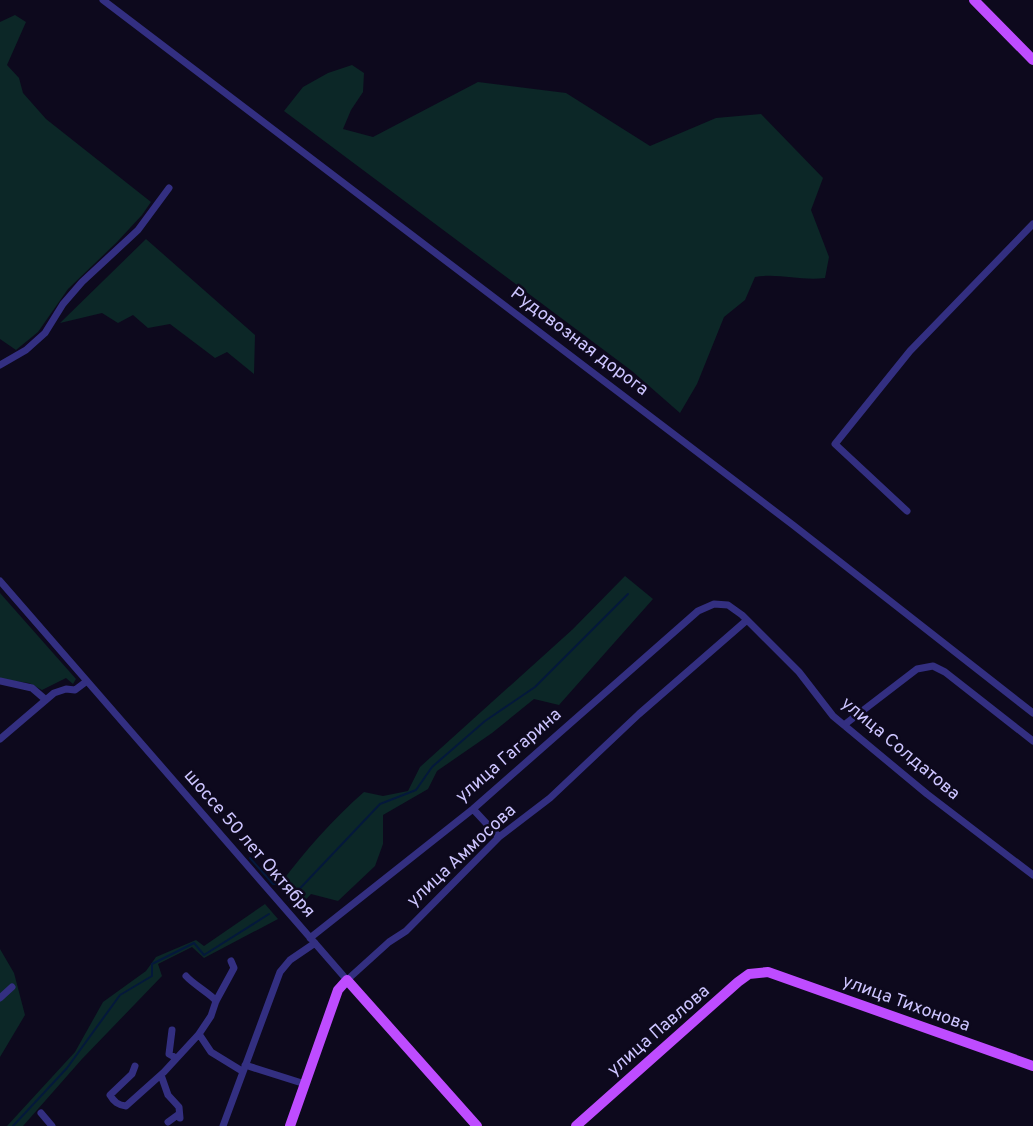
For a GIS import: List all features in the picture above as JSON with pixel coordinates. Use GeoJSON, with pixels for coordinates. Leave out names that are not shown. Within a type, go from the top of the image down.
{"type":"FeatureCollection","features":[{"type":"Feature","properties":{"kind":"main road"},"geometry":{"type":"LineString","coordinates":[[974,0],[1033,60]]}},
{"type":"Feature","properties":{"kind":"main road","name":"улица Тихонова"},"geometry":{"type":"LineString","coordinates":[[768,972],[1033,1066]]}},
{"type":"Feature","properties":{"kind":"main road","name":"улица Павлова"},"geometry":{"type":"LineString","coordinates":[[576,1126],[738,982],[750,974],[768,972]]}},
{"type":"Feature","properties":{"kind":"main road","name":"улица Аммосова"},"geometry":{"type":"LineString","coordinates":[[290,1126],[338,990],[347,980]]}},
{"type":"Feature","properties":{"kind":"main road","name":"шоссе 50 лет Октября"},"geometry":{"type":"LineString","coordinates":[[347,980],[477,1126]]}},
{"type":"Feature","properties":{"kind":"street","name":"Рудовозная дорога"},"geometry":{"type":"LineString","coordinates":[[103,0],[793,525],[1033,713]]}},
{"type":"Feature","properties":{"kind":"street"},"geometry":{"type":"LineString","coordinates":[[0,365],[26,350],[45,333],[82,282],[138,230],[169,188]]}},
{"type":"Feature","properties":{"kind":"street"},"geometry":{"type":"LineString","coordinates":[[907,511],[835,444],[910,351],[1033,225]]}},
{"type":"Feature","properties":{"kind":"street","name":"шоссе 50 лет Октября"},"geometry":{"type":"LineString","coordinates":[[0,581],[347,980]]}},
{"type":"Feature","properties":{"kind":"street","name":"улица Гагарина"},"geometry":{"type":"LineString","coordinates":[[223,1126],[280,972],[290,960],[473,809],[698,611],[714,604],[728,605]]}},
{"type":"Feature","properties":{"kind":"street","name":"улица Солдатова"},"geometry":{"type":"LineString","coordinates":[[728,605],[747,620],[799,672],[833,716],[927,794],[1033,875]]}},
{"type":"Feature","properties":{"kind":"street","name":"улица Аммосова"},"geometry":{"type":"LineString","coordinates":[[347,980],[389,942],[406,931],[499,838],[550,798],[646,707],[747,620]]}},
{"type":"Feature","properties":{"kind":"street"},"geometry":{"type":"LineString","coordinates":[[844,725],[917,669],[933,666],[946,672],[1033,741]]}},
{"type":"Feature","properties":{"kind":"street"},"geometry":{"type":"LineString","coordinates":[[0,681],[32,688],[47,700]]}},
{"type":"Feature","properties":{"kind":"street"},"geometry":{"type":"LineString","coordinates":[[0,739],[61,690],[75,690],[87,681]]}},
{"type":"Feature","properties":{"kind":"street"},"geometry":{"type":"LineString","coordinates":[[473,809],[499,838]]}},
{"type":"Feature","properties":{"kind":"street"},"geometry":{"type":"LineString","coordinates":[[135,1066],[132,1074],[110,1096],[114,1102],[126,1106],[161,1075],[199,1034],[211,1016],[215,1001],[234,968],[231,961]]}},
{"type":"Feature","properties":{"kind":"street"},"geometry":{"type":"LineString","coordinates":[[186,976],[195,986],[213,996],[215,1001]]}},
{"type":"Feature","properties":{"kind":"street"},"geometry":{"type":"LineString","coordinates":[[0,998],[12,987]]}},
{"type":"Feature","properties":{"kind":"street"},"geometry":{"type":"LineString","coordinates":[[172,1030],[169,1054],[176,1058]]}},
{"type":"Feature","properties":{"kind":"street"},"geometry":{"type":"LineString","coordinates":[[199,1034],[211,1052],[244,1068],[305,1084]]}},
{"type":"Feature","properties":{"kind":"street"},"geometry":{"type":"LineString","coordinates":[[161,1075],[168,1095],[179,1107],[179,1116],[168,1122]]}},
{"type":"Feature","properties":{"kind":"street"},"geometry":{"type":"LineString","coordinates":[[41,1113],[52,1126]]}},
{"type":"Feature","properties":{"kind":"green space"},"geometry":{"type":"Polygon","coordinates":[[[15,15],[26,22],[7,65],[19,78],[23,93],[46,119],[151,202],[117,242],[68,289],[38,332],[16,350],[0,339],[0,22],[15,15]]]}},
{"type":"Feature","properties":{"kind":"green space"},"geometry":{"type":"Polygon","coordinates":[[[352,65],[364,73],[363,92],[343,129],[373,137],[478,82],[566,93],[650,146],[716,118],[761,114],[823,178],[811,210],[829,257],[825,278],[755,277],[745,300],[724,317],[697,384],[680,413],[632,371],[284,111],[303,87],[328,73],[352,65]]]}},
{"type":"Feature","properties":{"kind":"green space"},"geometry":{"type":"Polygon","coordinates":[[[146,239],[255,335],[254,374],[227,352],[215,358],[170,324],[148,328],[133,315],[118,323],[102,313],[60,323],[146,239]]]}},
{"type":"Feature","properties":{"kind":"green space"},"geometry":{"type":"Polygon","coordinates":[[[625,576],[653,599],[559,705],[534,699],[492,733],[437,771],[428,789],[383,815],[383,844],[375,866],[338,901],[311,894],[298,908],[280,884],[341,813],[364,792],[383,796],[408,791],[420,767],[573,629],[625,576]]]}},
{"type":"Feature","properties":{"kind":"green space"},"geometry":{"type":"Polygon","coordinates":[[[0,593],[76,679],[73,684],[66,678],[42,690],[29,683],[0,679],[0,593]]]}},
{"type":"Feature","properties":{"kind":"green space"},"geometry":{"type":"Polygon","coordinates":[[[265,904],[278,919],[204,958],[192,947],[158,964],[162,976],[82,1059],[23,1126],[7,1126],[75,1052],[103,1002],[146,971],[156,957],[196,940],[204,946],[265,904]]]}},
{"type":"Feature","properties":{"kind":"green space"},"geometry":{"type":"Polygon","coordinates":[[[0,949],[14,973],[25,1015],[0,1057],[0,949]]]}},
{"type":"Feature","properties":{"kind":"waterway"},"geometry":{"type":"LineString","coordinates":[[289,900],[380,804],[416,790],[432,767],[485,721],[535,687],[628,594]]}},
{"type":"Feature","properties":{"kind":"waterway"},"geometry":{"type":"LineString","coordinates":[[250,858],[273,884],[280,884]]}},
{"type":"Feature","properties":{"kind":"waterway"},"geometry":{"type":"LineString","coordinates":[[13,1126],[67,1068],[120,995],[152,976],[152,964],[194,943],[204,955],[269,914]]}}]}
